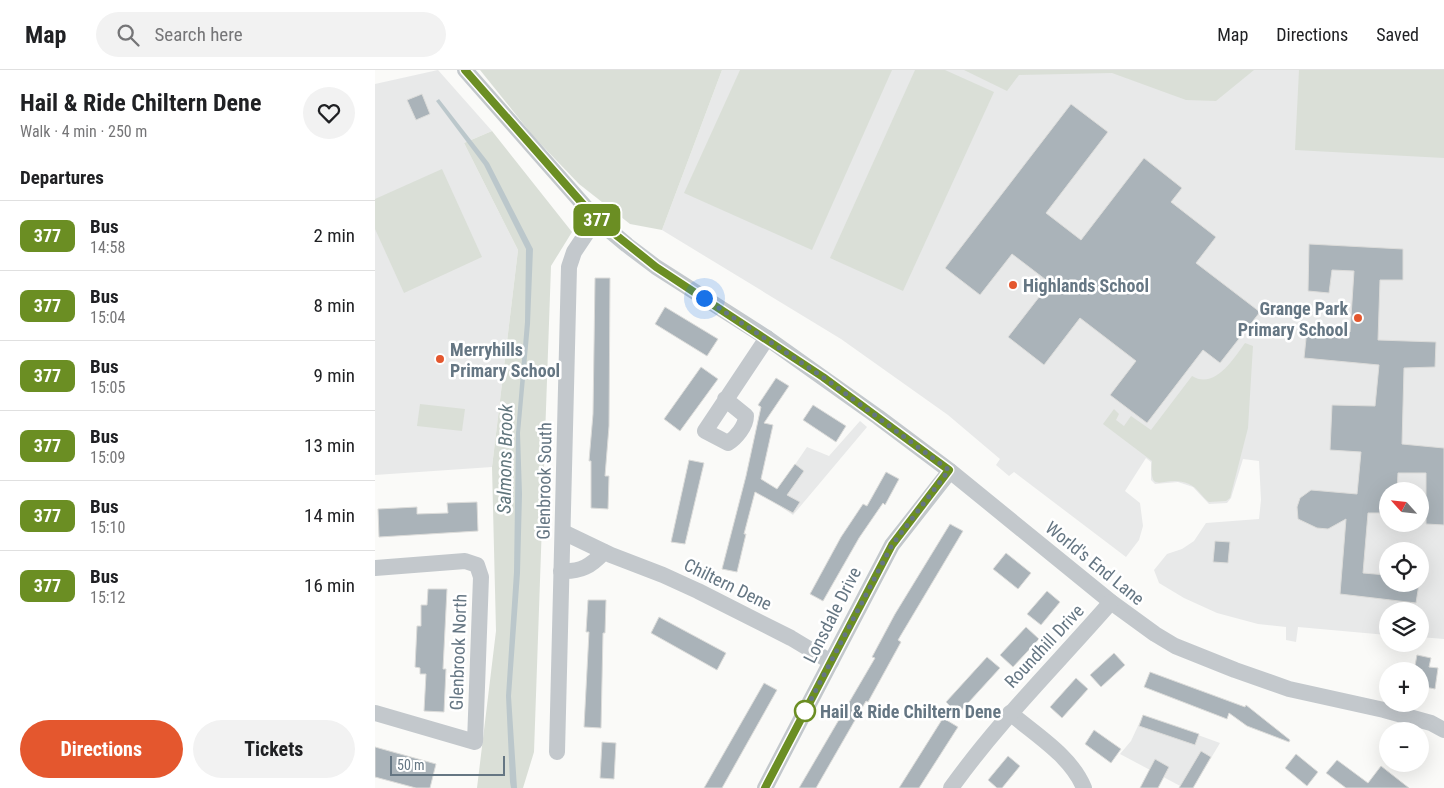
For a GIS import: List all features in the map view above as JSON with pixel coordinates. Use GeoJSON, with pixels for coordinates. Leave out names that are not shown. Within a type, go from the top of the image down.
{"type":"FeatureCollection","features":[{"type":"Feature","properties":{"kind":"street","name":"World's End Lane"},"geometry":{"type":"LineString","coordinates":[[465,70],[596,219],[656,267],[767,338],[878,416],[949,470],[1111,602],[1168,642],[1235,670],[1289,689],[1431,723],[1444,730]]}},
{"type":"Feature","properties":{"kind":"street","name":"Glenbrook South"},"geometry":{"type":"LineString","coordinates":[[557,752],[569,267],[574,252],[596,219]]}},
{"type":"Feature","properties":{"kind":"street"},"geometry":{"type":"LineString","coordinates":[[725,399],[767,338]]}},
{"type":"Feature","properties":{"kind":"street","name":"Lonsdale Drive"},"geometry":{"type":"LineString","coordinates":[[765,788],[892,545],[949,470]]}},
{"type":"Feature","properties":{"kind":"street","name":"Chiltern Dene"},"geometry":{"type":"LineString","coordinates":[[563,532],[604,552],[663,574],[707,595],[791,638],[831,662]]}},
{"type":"Feature","properties":{"kind":"street"},"geometry":{"type":"LineString","coordinates":[[561,571],[576,572],[584,569],[595,562],[604,552]]}},
{"type":"Feature","properties":{"kind":"street","name":"Glenbrook North"},"geometry":{"type":"LineString","coordinates":[[375,568],[465,561],[477,565],[481,577],[475,742],[375,713]]}},
{"type":"Feature","properties":{"kind":"street","name":"Roundhill Drive"},"geometry":{"type":"LineString","coordinates":[[951,788],[977,752],[1010,713],[1111,602]]}},
{"type":"Feature","properties":{"kind":"street"},"geometry":{"type":"LineString","coordinates":[[1010,713],[1068,762],[1080,777],[1085,788]]}},
{"type":"Feature","properties":{"kind":"shaded area","name":"Merryhills Primary School"},"geometry":{"type":"Polygon","coordinates":[[[438,70],[492,131],[464,143],[518,250],[492,467],[375,475],[375,84],[438,70]]]}},
{"type":"Feature","properties":{"kind":"shaded area"},"geometry":{"type":"Polygon","coordinates":[[[480,70],[722,70],[662,230],[630,224],[579,184],[533,136],[480,70]]]}},
{"type":"Feature","properties":{"kind":"shaded area","name":"Highlands School"},"geometry":{"type":"Polygon","coordinates":[[[722,70],[1444,70],[1444,639],[1429,638],[1429,602],[1379,602],[1379,634],[1298,627],[1296,642],[1286,640],[1286,627],[1258,624],[1217,613],[1184,598],[1159,583],[1154,570],[1167,554],[1182,549],[1194,541],[1206,523],[1259,519],[1261,500],[1259,461],[1243,459],[1231,498],[1227,503],[1209,504],[1193,487],[1178,482],[1155,484],[1151,480],[1151,462],[1146,458],[1125,491],[1140,503],[1143,526],[1139,540],[1126,557],[1014,472],[1009,476],[996,465],[1000,459],[948,415],[841,339],[662,230],[722,70]]]}},
{"type":"Feature","properties":{"kind":"shaded area"},"geometry":{"type":"Polygon","coordinates":[[[740,70],[892,70],[812,250],[684,193],[740,70]]]}},
{"type":"Feature","properties":{"kind":"shaded area"},"geometry":{"type":"Polygon","coordinates":[[[915,70],[945,70],[994,92],[903,291],[830,258],[915,70]]]}},
{"type":"Feature","properties":{"kind":"shaded area"},"geometry":{"type":"Polygon","coordinates":[[[964,70],[1254,70],[1216,101],[1186,100],[1112,73],[1019,75],[1007,91],[964,70]]]}},
{"type":"Feature","properties":{"kind":"shaded area"},"geometry":{"type":"Polygon","coordinates":[[[1299,70],[1444,70],[1444,158],[1295,150],[1299,70]]]}},
{"type":"Feature","properties":{"kind":"shaded area"},"geometry":{"type":"Polygon","coordinates":[[[439,99],[489,163],[533,249],[530,324],[520,433],[522,494],[520,573],[511,696],[517,788],[511,788],[510,782],[506,696],[514,572],[516,433],[525,322],[526,249],[484,165],[436,101],[439,99]]]}},
{"type":"Feature","properties":{"kind":"shaded area"},"geometry":{"type":"Polygon","coordinates":[[[492,131],[572,232],[551,266],[534,752],[523,788],[477,788],[496,631],[492,467],[518,250],[464,143],[492,131]]]}},
{"type":"Feature","properties":{"kind":"shaded area"},"geometry":{"type":"Polygon","coordinates":[[[442,169],[482,257],[404,293],[375,229],[375,199],[442,169]]]}},
{"type":"Feature","properties":{"kind":"shaded area"},"geometry":{"type":"Polygon","coordinates":[[[1245,343],[1253,346],[1248,428],[1230,498],[1226,501],[1209,502],[1189,484],[1180,481],[1156,482],[1153,479],[1152,461],[1103,424],[1114,409],[1119,414],[1116,420],[1124,426],[1131,416],[1151,430],[1192,376],[1208,379],[1216,376],[1229,364],[1245,343]]]}},
{"type":"Feature","properties":{"kind":"shaded area"},"geometry":{"type":"Polygon","coordinates":[[[420,404],[465,409],[462,431],[417,426],[420,404]]]}},
{"type":"Feature","properties":{"kind":"shaded area"},"geometry":{"type":"Polygon","coordinates":[[[860,421],[867,427],[793,515],[771,500],[807,447],[829,456],[860,421]]]}},
{"type":"Feature","properties":{"kind":"shaded area"},"geometry":{"type":"Polygon","coordinates":[[[1143,715],[1220,743],[1193,788],[1184,788],[1120,754],[1131,741],[1143,715]]]}},
{"type":"Feature","properties":{"kind":"building"},"geometry":{"type":"Polygon","coordinates":[[[422,94],[430,114],[416,120],[407,100],[422,94]]]}},
{"type":"Feature","properties":{"kind":"building"},"geometry":{"type":"Polygon","coordinates":[[[1071,104],[1108,132],[1046,213],[1081,240],[1144,158],[1182,188],[1171,202],[1216,237],[1196,263],[1260,312],[1220,363],[1203,350],[1147,423],[1110,395],[1136,361],[1080,318],[1044,365],[1008,337],[1050,283],[1012,254],[980,295],[945,268],[1071,104]]]}},
{"type":"Feature","properties":{"kind":"building"},"geometry":{"type":"Polygon","coordinates":[[[1309,244],[1403,249],[1403,280],[1380,280],[1378,340],[1436,342],[1435,367],[1404,368],[1402,444],[1444,448],[1444,525],[1429,524],[1429,482],[1426,482],[1426,473],[1398,473],[1398,482],[1379,482],[1379,513],[1368,513],[1363,573],[1379,574],[1379,592],[1418,592],[1416,602],[1340,594],[1346,519],[1328,529],[1317,528],[1298,519],[1297,507],[1300,498],[1311,490],[1357,494],[1361,452],[1330,450],[1332,405],[1375,406],[1379,365],[1304,358],[1307,329],[1350,332],[1354,271],[1332,270],[1329,293],[1308,291],[1309,244]]]}},
{"type":"Feature","properties":{"kind":"building"},"geometry":{"type":"Polygon","coordinates":[[[595,278],[610,278],[609,426],[605,476],[609,476],[608,509],[591,508],[591,461],[589,461],[593,414],[595,278]]]}},
{"type":"Feature","properties":{"kind":"building"},"geometry":{"type":"Polygon","coordinates":[[[665,307],[718,339],[707,356],[655,324],[665,307]]]}},
{"type":"Feature","properties":{"kind":"building"},"geometry":{"type":"Polygon","coordinates":[[[701,367],[718,379],[680,431],[664,419],[701,367]]]}},
{"type":"Feature","properties":{"kind":"building"},"geometry":{"type":"Polygon","coordinates":[[[776,378],[789,386],[764,423],[773,425],[761,479],[777,489],[795,464],[804,471],[787,495],[800,502],[793,513],[755,492],[744,534],[746,534],[737,572],[722,569],[746,476],[761,407],[758,405],[776,378]]]}},
{"type":"Feature","properties":{"kind":"building"},"geometry":{"type":"Polygon","coordinates":[[[813,405],[846,426],[836,442],[803,420],[813,405]]]}},
{"type":"Feature","properties":{"kind":"building"},"geometry":{"type":"Polygon","coordinates":[[[689,460],[704,463],[685,544],[671,542],[689,460]]]}},
{"type":"Feature","properties":{"kind":"building"},"geometry":{"type":"Polygon","coordinates":[[[886,472],[899,479],[885,505],[883,503],[859,538],[823,601],[810,594],[841,537],[863,504],[867,506],[886,472]]]}},
{"type":"Feature","properties":{"kind":"building"},"geometry":{"type":"Polygon","coordinates":[[[477,502],[478,531],[379,537],[378,509],[417,507],[417,514],[448,513],[447,503],[477,502]]]}},
{"type":"Feature","properties":{"kind":"building"},"geometry":{"type":"Polygon","coordinates":[[[950,524],[963,531],[898,640],[901,642],[868,702],[866,701],[816,788],[799,788],[875,658],[872,657],[895,614],[950,524]]]}},
{"type":"Feature","properties":{"kind":"building"},"geometry":{"type":"Polygon","coordinates":[[[1215,541],[1230,542],[1228,563],[1213,562],[1215,541]]]}},
{"type":"Feature","properties":{"kind":"building"},"geometry":{"type":"Polygon","coordinates":[[[1006,553],[1031,573],[1018,589],[993,569],[1006,553]]]}},
{"type":"Feature","properties":{"kind":"building"},"geometry":{"type":"Polygon","coordinates":[[[428,589],[447,589],[443,669],[446,669],[444,712],[424,711],[426,674],[420,674],[420,668],[415,667],[417,626],[421,626],[421,605],[427,605],[428,589]]]}},
{"type":"Feature","properties":{"kind":"building"},"geometry":{"type":"Polygon","coordinates":[[[1047,591],[1060,602],[1041,625],[1027,614],[1047,591]]]}},
{"type":"Feature","properties":{"kind":"building"},"geometry":{"type":"Polygon","coordinates":[[[588,600],[606,600],[605,633],[603,633],[601,728],[584,727],[589,632],[586,632],[588,600]]]}},
{"type":"Feature","properties":{"kind":"building"},"geometry":{"type":"Polygon","coordinates":[[[659,617],[726,653],[717,670],[651,633],[659,617]]]}},
{"type":"Feature","properties":{"kind":"building"},"geometry":{"type":"Polygon","coordinates":[[[1026,627],[1039,639],[1013,667],[1000,655],[1026,627]]]}},
{"type":"Feature","properties":{"kind":"building"},"geometry":{"type":"Polygon","coordinates":[[[1114,653],[1125,665],[1101,687],[1090,675],[1114,653]]]}},
{"type":"Feature","properties":{"kind":"building"},"geometry":{"type":"Polygon","coordinates":[[[1417,655],[1431,658],[1429,667],[1429,662],[1416,662],[1417,655]]]}},
{"type":"Feature","properties":{"kind":"building"},"geometry":{"type":"Polygon","coordinates":[[[987,657],[1000,668],[958,714],[946,702],[987,657]]]}},
{"type":"Feature","properties":{"kind":"building"},"geometry":{"type":"Polygon","coordinates":[[[1429,667],[1438,668],[1435,689],[1429,688],[1429,667]]]}},
{"type":"Feature","properties":{"kind":"building"},"geometry":{"type":"Polygon","coordinates":[[[1150,672],[1245,707],[1246,705],[1290,740],[1289,742],[1247,726],[1229,713],[1227,719],[1144,687],[1150,672]]]}},
{"type":"Feature","properties":{"kind":"building"},"geometry":{"type":"Polygon","coordinates":[[[1076,678],[1088,689],[1062,718],[1050,707],[1076,678]]]}},
{"type":"Feature","properties":{"kind":"building"},"geometry":{"type":"Polygon","coordinates":[[[764,683],[777,690],[722,788],[704,788],[764,683]]]}},
{"type":"Feature","properties":{"kind":"building"},"geometry":{"type":"Polygon","coordinates":[[[1143,715],[1199,734],[1195,745],[1139,726],[1143,715]]]}},
{"type":"Feature","properties":{"kind":"building"},"geometry":{"type":"Polygon","coordinates":[[[943,718],[958,727],[919,788],[899,788],[943,718]]]}},
{"type":"Feature","properties":{"kind":"building"},"geometry":{"type":"Polygon","coordinates":[[[1094,730],[1121,749],[1111,763],[1085,744],[1094,730]]]}},
{"type":"Feature","properties":{"kind":"building"},"geometry":{"type":"Polygon","coordinates":[[[602,742],[616,743],[614,779],[600,778],[602,742]]]}},
{"type":"Feature","properties":{"kind":"building"},"geometry":{"type":"Polygon","coordinates":[[[375,747],[436,764],[430,788],[416,788],[375,777],[375,747]]]}},
{"type":"Feature","properties":{"kind":"building"},"geometry":{"type":"Polygon","coordinates":[[[1201,751],[1211,757],[1193,788],[1179,788],[1201,751]]]}},
{"type":"Feature","properties":{"kind":"building"},"geometry":{"type":"Polygon","coordinates":[[[1296,754],[1318,772],[1307,786],[1285,768],[1296,754]]]}},
{"type":"Feature","properties":{"kind":"building"},"geometry":{"type":"Polygon","coordinates":[[[1008,756],[1020,766],[1002,788],[997,788],[988,780],[1008,756]]]}},
{"type":"Feature","properties":{"kind":"building"},"geometry":{"type":"Polygon","coordinates":[[[1155,759],[1169,767],[1158,788],[1140,788],[1155,759]]]}},
{"type":"Feature","properties":{"kind":"building"},"geometry":{"type":"Polygon","coordinates":[[[1337,760],[1368,783],[1379,769],[1379,772],[1389,772],[1409,788],[1346,788],[1326,773],[1337,760]]]}},
{"type":"Feature","properties":{"kind":"bus line","name":"377"},"geometry":{"type":"LineString","coordinates":[[465,70],[596,219],[617,237],[656,267],[767,338],[823,377],[949,470],[892,545],[765,788]]}},
{"type":"Feature","properties":{"kind":"place","name":"Highlands School"},"geometry":{"type":"Point","coordinates":[1013,285]}},
{"type":"Feature","properties":{"kind":"place","name":"Grange Park Primary School"},"geometry":{"type":"Point","coordinates":[1358,318]}},
{"type":"Feature","properties":{"kind":"place","name":"Merryhills Primary School"},"geometry":{"type":"Point","coordinates":[440,359]}},
{"type":"Feature","properties":{"kind":"place","name":"Hail & Ride Chiltern Dene"},"geometry":{"type":"Point","coordinates":[805,711]}},
{"type":"Feature","properties":{"kind":"route"},"geometry":{"type":"LineString","coordinates":[[704,298],[767,338],[823,377],[949,470],[892,545],[805,711]]}},
{"type":"Feature","properties":{"kind":"water label","name":"Salmons Brook"},"geometry":{"type":"Point","coordinates":[505,459]}}]}
